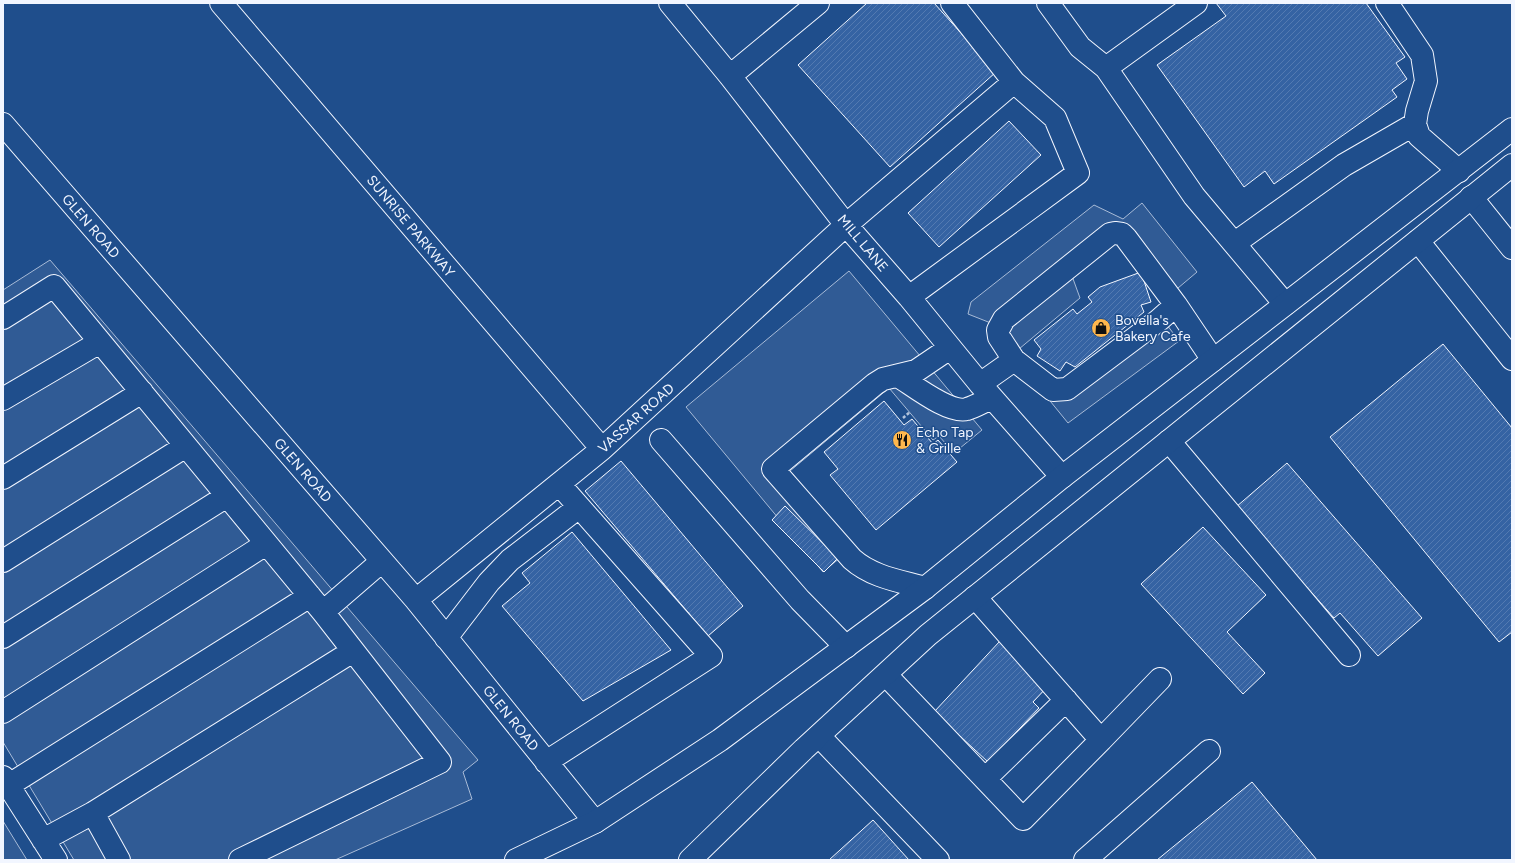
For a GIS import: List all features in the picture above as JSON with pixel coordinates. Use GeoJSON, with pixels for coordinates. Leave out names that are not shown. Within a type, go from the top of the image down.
{"type":"FeatureCollection","features":[{"type":"Feature","properties":{"kind":"main road","name":"SUNRISE PARKWAY"},"geometry":{"type":"LineString","coordinates":[[221,3],[602,449]]}},
{"type":"Feature","properties":{"kind":"main road","name":"MILL LANE"},"geometry":{"type":"LineString","coordinates":[[670,3],[730,76],[846,225],[909,297],[986,391],[1062,477]]}},
{"type":"Feature","properties":{"kind":"main road"},"geometry":{"type":"LineString","coordinates":[[730,76],[818,3]]}},
{"type":"Feature","properties":{"kind":"main road"},"geometry":{"type":"LineString","coordinates":[[909,297],[1078,173],[1055,118],[1014,82],[952,3]]}},
{"type":"Feature","properties":{"kind":"main road"},"geometry":{"type":"LineString","coordinates":[[1048,3],[1080,47],[1106,68],[1194,196],[1285,304]]}},
{"type":"Feature","properties":{"kind":"main road"},"geometry":{"type":"LineString","coordinates":[[1106,68],[1196,3]]}},
{"type":"Feature","properties":{"kind":"main road"},"geometry":{"type":"LineString","coordinates":[[1387,3],[1422,54],[1426,81],[1417,111],[1415,124],[1419,136],[1458,171]]}},
{"type":"Feature","properties":{"kind":"main road","name":"VASSAR ROAD"},"geometry":{"type":"LineString","coordinates":[[416,600],[602,449],[846,225],[1014,82]]}},
{"type":"Feature","properties":{"kind":"main road"},"geometry":{"type":"LineString","coordinates":[[1235,243],[1344,165],[1415,124]]}},
{"type":"Feature","properties":{"kind":"main road"},"geometry":{"type":"LineString","coordinates":[[516,860],[595,822],[720,740],[925,588],[1062,477],[1512,129]]}},
{"type":"Feature","properties":{"kind":"main road","name":"GLEN ROAD"},"geometry":{"type":"LineString","coordinates":[[6,136],[416,600],[595,822]]}},
{"type":"Feature","properties":{"kind":"main road"},"geometry":{"type":"LineString","coordinates":[[690,860],[819,736],[928,635],[1512,165]]}},
{"type":"Feature","properties":{"kind":"main road"},"geometry":{"type":"LineString","coordinates":[[1471,197],[1512,248]]}},
{"type":"Feature","properties":{"kind":"main road"},"geometry":{"type":"LineString","coordinates":[[1176,305],[1159,320],[1067,389],[1053,390],[1014,360],[999,337],[998,330],[1004,319],[1110,234],[1115,233],[1122,234],[1126,238],[1176,305],[1213,360]]}},
{"type":"Feature","properties":{"kind":"main road"},"geometry":{"type":"LineString","coordinates":[[1418,241],[1512,359]]}},
{"type":"Feature","properties":{"kind":"main road"},"geometry":{"type":"LineString","coordinates":[[3,318],[54,286],[316,604],[440,762],[240,860]]}},
{"type":"Feature","properties":{"kind":"main road"},"geometry":{"type":"LineString","coordinates":[[3,399],[100,342]]}},
{"type":"Feature","properties":{"kind":"main road"},"geometry":{"type":"LineString","coordinates":[[925,588],[884,577],[859,566],[773,469],[875,384],[883,379],[916,371],[950,348]]}},
{"type":"Feature","properties":{"kind":"main road"},"geometry":{"type":"LineString","coordinates":[[898,376],[929,396],[958,410],[967,409],[986,391],[1014,360]]}},
{"type":"Feature","properties":{"kind":"main road"},"geometry":{"type":"LineString","coordinates":[[3,478],[142,392]]}},
{"type":"Feature","properties":{"kind":"main road"},"geometry":{"type":"LineString","coordinates":[[661,440],[800,600],[846,647]]}},
{"type":"Feature","properties":{"kind":"main road"},"geometry":{"type":"LineString","coordinates":[[1169,441],[1349,655]]}},
{"type":"Feature","properties":{"kind":"main road"},"geometry":{"type":"LineString","coordinates":[[3,561],[186,446]]}},
{"type":"Feature","properties":{"kind":"main road"},"geometry":{"type":"LineString","coordinates":[[546,762],[711,656],[559,484]]}},
{"type":"Feature","properties":{"kind":"main road"},"geometry":{"type":"LineString","coordinates":[[3,637],[227,496]]}},
{"type":"Feature","properties":{"kind":"main road"},"geometry":{"type":"LineString","coordinates":[[446,638],[489,582],[510,560],[579,507]]}},
{"type":"Feature","properties":{"kind":"main road"},"geometry":{"type":"LineString","coordinates":[[3,712],[266,544]]}},
{"type":"Feature","properties":{"kind":"main road"},"geometry":{"type":"LineString","coordinates":[[56,860],[6,781],[316,604],[382,561]]}},
{"type":"Feature","properties":{"kind":"main road"},"geometry":{"type":"LineString","coordinates":[[975,598],[1101,740]]}},
{"type":"Feature","properties":{"kind":"main road"},"geometry":{"type":"LineString","coordinates":[[43,840],[93,813],[353,651]]}},
{"type":"Feature","properties":{"kind":"main road"},"geometry":{"type":"LineString","coordinates":[[886,675],[1023,819],[1160,679]]}},
{"type":"Feature","properties":{"kind":"main road"},"geometry":{"type":"LineString","coordinates":[[985,779],[1066,700]]}},
{"type":"Feature","properties":{"kind":"main road"},"geometry":{"type":"LineString","coordinates":[[819,736],[938,860]]}},
{"type":"Feature","properties":{"kind":"main road"},"geometry":{"type":"LineString","coordinates":[[1085,860],[1209,751]]}},
{"type":"Feature","properties":{"kind":"main road"},"geometry":{"type":"LineString","coordinates":[[93,813],[119,860]]}},
{"type":"Feature","properties":{"kind":"shaded area"},"geometry":{"type":"Polygon","coordinates":[[[1142,203],[1197,272],[1165,299],[1116,242],[1072,276],[1080,298],[1019,349],[1006,329],[968,314],[971,302],[1094,205],[1123,219],[1142,203]]]}},
{"type":"Feature","properties":{"kind":"shaded area"},"geometry":{"type":"Polygon","coordinates":[[[50,260],[478,760],[463,772],[472,799],[335,860],[74,860],[3,742],[3,290],[50,260]]]}},
{"type":"Feature","properties":{"kind":"shaded area"},"geometry":{"type":"Polygon","coordinates":[[[849,271],[982,430],[954,453],[939,436],[933,440],[889,388],[790,471],[853,547],[823,572],[686,407],[849,271]]]}},
{"type":"Feature","properties":{"kind":"shaded area"},"geometry":{"type":"Polygon","coordinates":[[[1156,310],[1179,341],[1068,423],[1046,396],[1156,310]]]}},
{"type":"Feature","properties":{"kind":"shaded area"},"geometry":{"type":"Polygon","coordinates":[[[3,821],[27,860],[3,860],[3,821]]]}},
{"type":"Feature","properties":{"kind":"building"},"geometry":{"type":"Polygon","coordinates":[[[867,3],[934,3],[996,72],[890,167],[798,65],[867,3]]]}},
{"type":"Feature","properties":{"kind":"building"},"geometry":{"type":"Polygon","coordinates":[[[1216,3],[1366,3],[1405,57],[1396,63],[1407,79],[1392,90],[1397,97],[1274,184],[1265,171],[1244,187],[1157,65],[1226,16],[1216,3]]]}},
{"type":"Feature","properties":{"kind":"building"},"geometry":{"type":"Polygon","coordinates":[[[1009,121],[1041,155],[939,247],[908,213],[1009,121]]]}},
{"type":"Feature","properties":{"kind":"building"},"geometry":{"type":"Polygon","coordinates":[[[1141,272],[1151,302],[1141,305],[1144,312],[1075,367],[1066,362],[1060,371],[1037,356],[1041,349],[1034,340],[1073,309],[1077,314],[1092,302],[1088,297],[1100,287],[1141,272]]]}},
{"type":"Feature","properties":{"kind":"building"},"geometry":{"type":"Polygon","coordinates":[[[1443,344],[1512,428],[1512,632],[1499,642],[1330,437],[1443,344]]]}},
{"type":"Feature","properties":{"kind":"building"},"geometry":{"type":"Polygon","coordinates":[[[884,401],[904,425],[912,419],[933,444],[938,440],[957,462],[876,530],[830,475],[838,469],[824,452],[884,401]]]}},
{"type":"Feature","properties":{"kind":"building"},"geometry":{"type":"Polygon","coordinates":[[[621,461],[743,606],[708,636],[585,491],[621,461]]]}},
{"type":"Feature","properties":{"kind":"building"},"geometry":{"type":"Polygon","coordinates":[[[1287,463],[1422,618],[1378,656],[1340,613],[1334,618],[1236,507],[1287,463]]]}},
{"type":"Feature","properties":{"kind":"building"},"geometry":{"type":"Polygon","coordinates":[[[785,506],[838,558],[824,572],[772,520],[785,506]]]}},
{"type":"Feature","properties":{"kind":"building"},"geometry":{"type":"Polygon","coordinates":[[[1203,527],[1266,595],[1227,632],[1265,673],[1243,694],[1141,584],[1203,527]]]}},
{"type":"Feature","properties":{"kind":"building"},"geometry":{"type":"Polygon","coordinates":[[[572,532],[671,650],[583,701],[502,606],[530,583],[522,573],[572,532]]]}},
{"type":"Feature","properties":{"kind":"building"},"geometry":{"type":"Polygon","coordinates":[[[1000,641],[1049,685],[1033,702],[1039,708],[988,762],[934,712],[1000,641]]]}},
{"type":"Feature","properties":{"kind":"building"},"geometry":{"type":"Polygon","coordinates":[[[1252,782],[1317,860],[1157,860],[1252,782]]]}},
{"type":"Feature","properties":{"kind":"building"},"geometry":{"type":"Polygon","coordinates":[[[873,820],[909,860],[829,860],[873,820]]]}},
{"type":"Feature","properties":{"kind":"place","name":"Bovella's Bakery Cafe"},"geometry":{"type":"Point","coordinates":[1101,328]}},
{"type":"Feature","properties":{"kind":"place","name":"Echo Tap & Grille"},"geometry":{"type":"Point","coordinates":[902,440]}}]}
